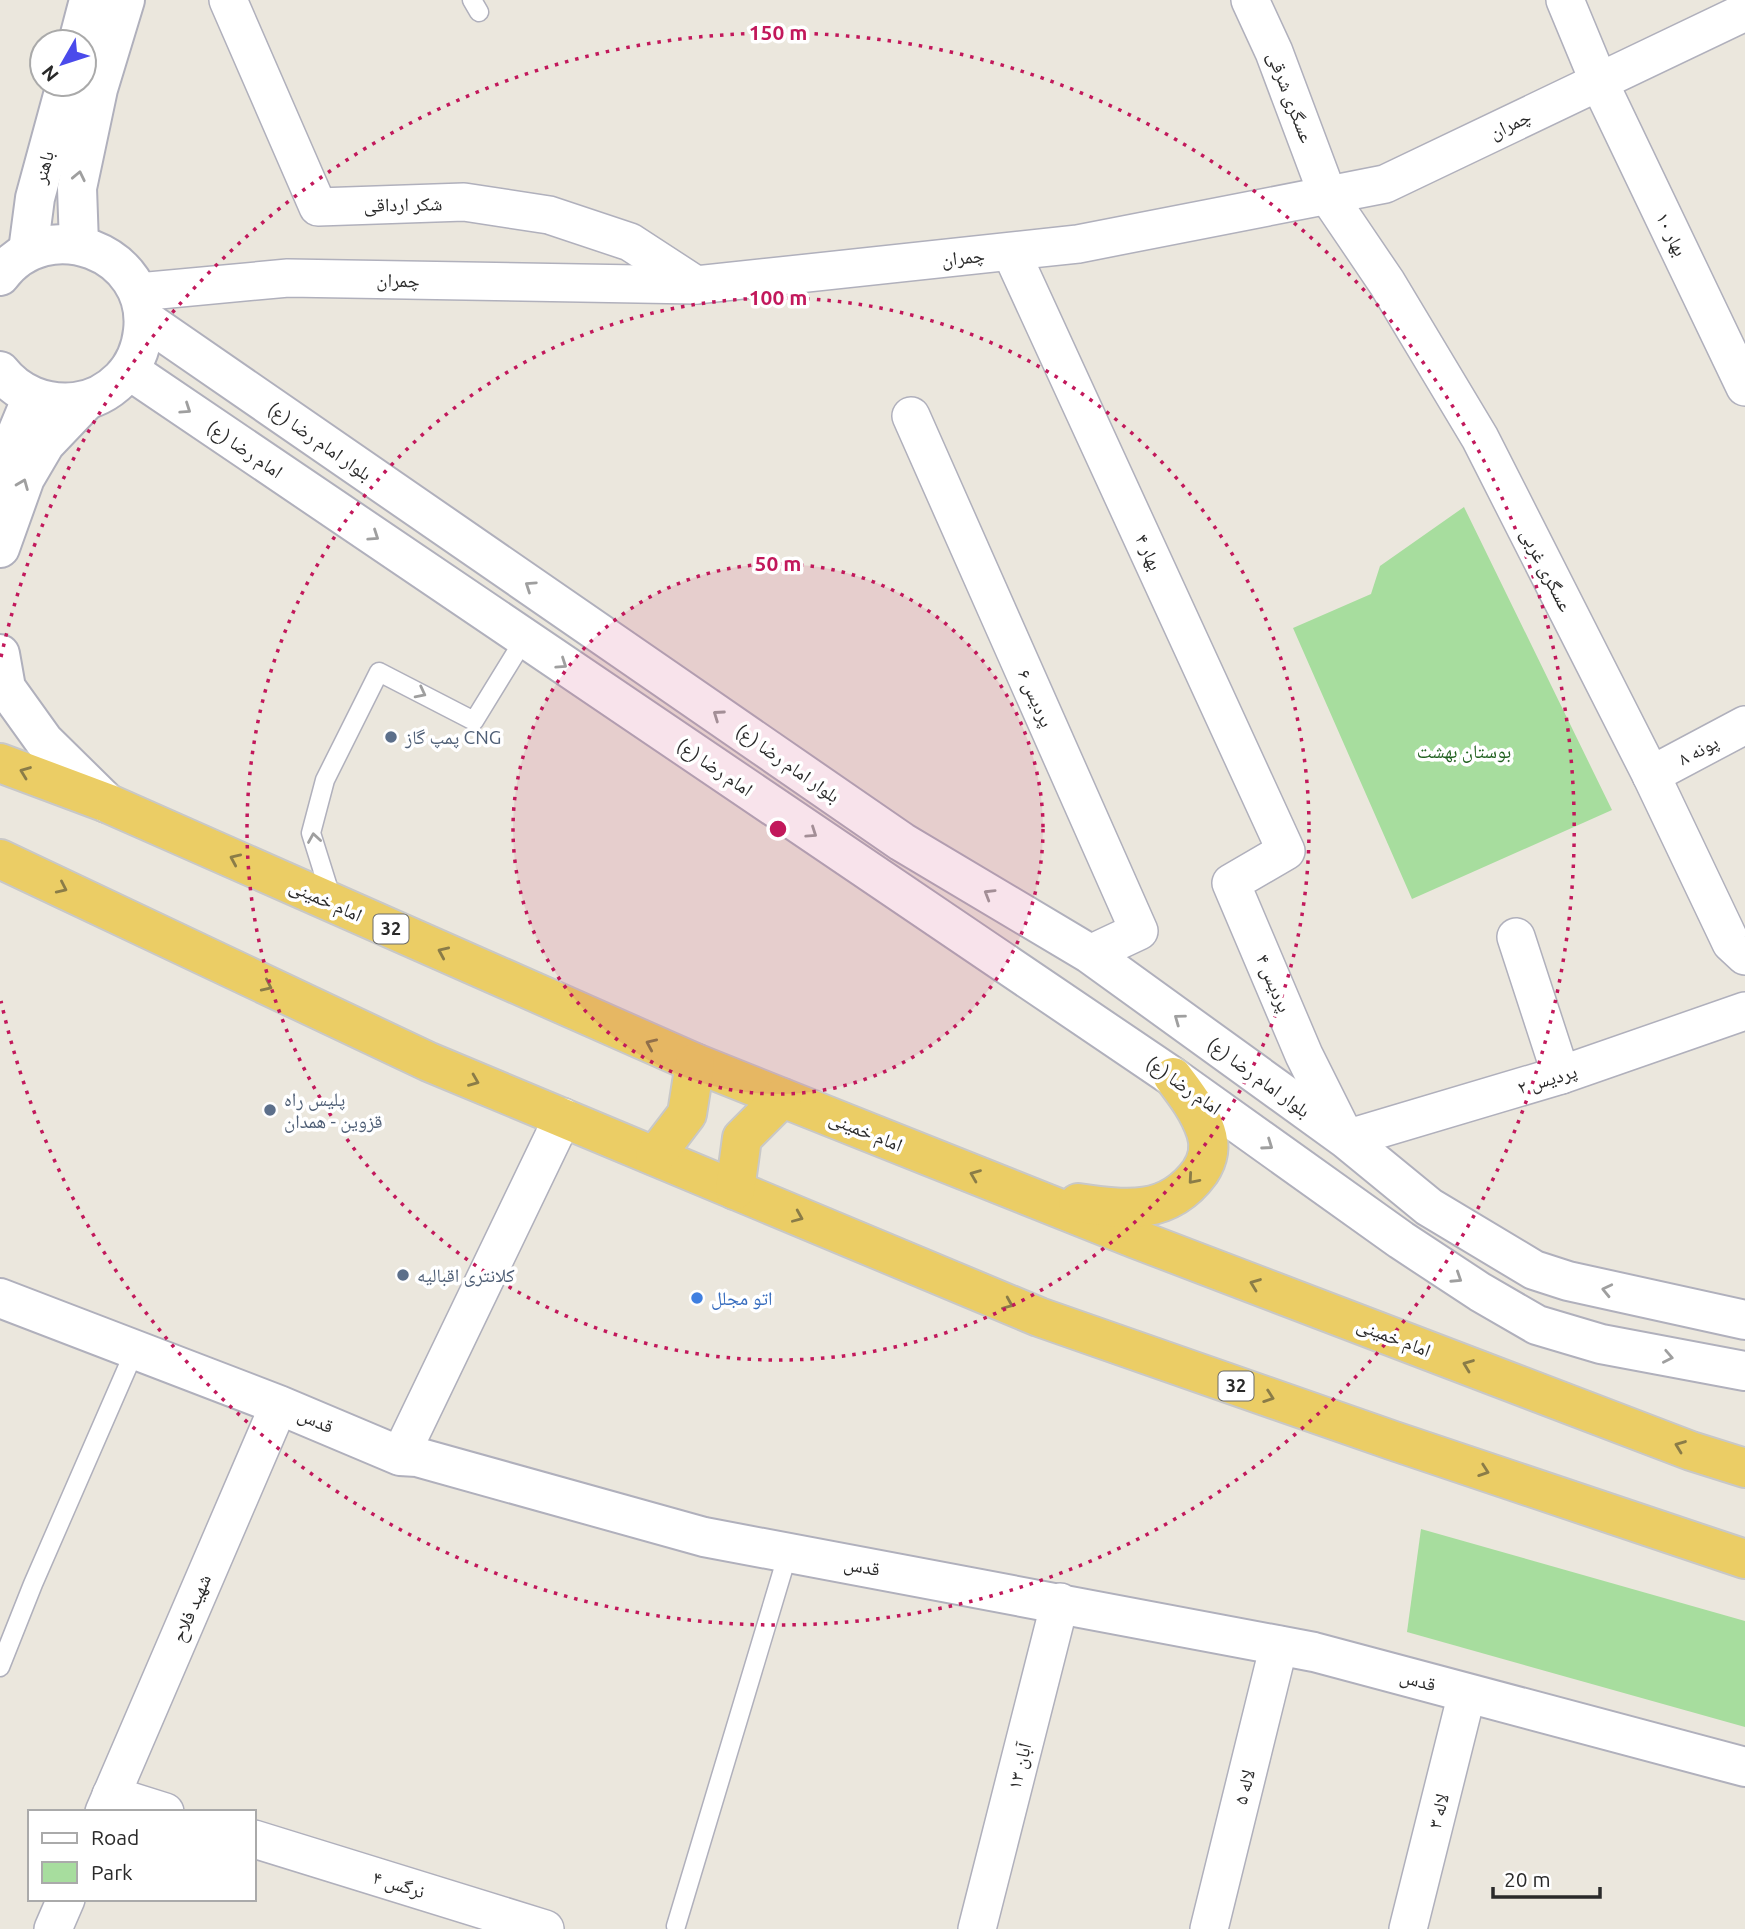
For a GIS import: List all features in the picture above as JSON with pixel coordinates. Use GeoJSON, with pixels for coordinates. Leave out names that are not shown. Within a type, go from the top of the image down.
{"type":"FeatureCollection","features":[{"type":"Feature","properties":{"kind":"highway","name":"امام خمینی"},"geometry":{"type":"LineString","coordinates":[[0,763],[107,803],[695,1063],[1027,1195],[1691,1451],[1745,1468]]}},
{"type":"Feature","properties":{"kind":"highway","name":"32"},"geometry":{"type":"LineString","coordinates":[[0,859],[429,1062],[1039,1317],[1394,1441],[1745,1559]]}},
{"type":"Feature","properties":{"kind":"highway"},"geometry":{"type":"LineString","coordinates":[[655,1156],[687,1114],[695,1063]]}},
{"type":"Feature","properties":{"kind":"highway"},"geometry":{"type":"LineString","coordinates":[[1027,1195],[1113,1208],[1139,1207],[1168,1202],[1192,1183],[1209,1160],[1207,1135],[1197,1110],[1173,1077]]}},
{"type":"Feature","properties":{"kind":"highway"},"geometry":{"type":"LineString","coordinates":[[735,1190],[742,1138],[782,1098]]}},
{"type":"Feature","properties":{"kind":"main road"},"geometry":{"type":"LineString","coordinates":[[82,28],[89,0]]}},
{"type":"Feature","properties":{"kind":"main road"},"geometry":{"type":"LineString","coordinates":[[9,263],[52,244],[79,244],[77,188],[98,89],[125,0]]}},
{"type":"Feature","properties":{"kind":"main road","name":"باهنر"},"geometry":{"type":"LineString","coordinates":[[9,263],[35,198],[62,98]]}},
{"type":"Feature","properties":{"kind":"main road","name":"بلوار امام رضا (ع)"},"geometry":{"type":"LineString","coordinates":[[79,244],[103,254],[123,270],[141,306],[902,842],[1090,954],[1346,1139],[1429,1208],[1534,1270],[1567,1281],[1745,1321]]}},
{"type":"Feature","properties":{"kind":"main road"},"geometry":{"type":"LineString","coordinates":[[0,548],[25,478],[45,444],[86,401],[110,389],[129,370],[141,346],[141,306]]}},
{"type":"Feature","properties":{"kind":"main road"},"geometry":{"type":"LineString","coordinates":[[0,370],[9,383],[33,397],[59,404],[86,401]]}},
{"type":"Feature","properties":{"kind":"main road","name":"امام رضا (ع)"},"geometry":{"type":"LineString","coordinates":[[129,370],[1173,1077],[1401,1240],[1480,1292],[1536,1325],[1601,1344],[1745,1371]]}},
{"type":"Feature","properties":{"kind":"main road"},"geometry":{"type":"LineString","coordinates":[[0,474],[33,397]]}},
{"type":"Feature","properties":{"kind":"main road"},"geometry":{"type":"LineString","coordinates":[[0,654],[6,688],[13,699],[44,741],[107,803]]}},
{"type":"Feature","properties":{"kind":"main road"},"geometry":{"type":"LineString","coordinates":[[1401,1240],[1429,1208]]}},
{"type":"Feature","properties":{"kind":"main road","name":"قدس"},"geometry":{"type":"LineString","coordinates":[[0,1298],[279,1405],[400,1456],[417,1457],[704,1537],[1314,1652],[1745,1767]]}},
{"type":"Feature","properties":{"kind":"street","name":"شکر ارداقی"},"geometry":{"type":"LineString","coordinates":[[228,0],[318,207],[464,202],[549,215],[630,242],[696,285]]}},
{"type":"Feature","properties":{"kind":"street","name":"عسگری شرقی"},"geometry":{"type":"LineString","coordinates":[[1250,0],[1274,52],[1328,196]]}},
{"type":"Feature","properties":{"kind":"street","name":"بهار ۱۰"},"geometry":{"type":"LineString","coordinates":[[1565,0],[1599,82],[1745,387]]}},
{"type":"Feature","properties":{"kind":"street","name":"چمران"},"geometry":{"type":"LineString","coordinates":[[141,306],[288,278],[696,285],[1078,244],[1385,184],[1745,12]]}},
{"type":"Feature","properties":{"kind":"street","name":"عسگری غربی"},"geometry":{"type":"LineString","coordinates":[[1328,196],[1387,283],[1480,438],[1651,775],[1731,943],[1745,956]]}},
{"type":"Feature","properties":{"kind":"street","name":"بهار ۴"},"geometry":{"type":"LineString","coordinates":[[1012,252],[1286,851]]}},
{"type":"Feature","properties":{"kind":"street","name":"پردیس ۶"},"geometry":{"type":"LineString","coordinates":[[911,416],[1139,931],[1090,954]]}},
{"type":"Feature","properties":{"kind":"street","name":"پونه ۸"},"geometry":{"type":"LineString","coordinates":[[1651,775],[1745,725]]}},
{"type":"Feature","properties":{"kind":"street","name":"پردیس ۴"},"geometry":{"type":"LineString","coordinates":[[1286,851],[1231,883],[1304,1055],[1346,1139]]}},
{"type":"Feature","properties":{"kind":"street"},"geometry":{"type":"LineString","coordinates":[[1516,937],[1561,1075]]}},
{"type":"Feature","properties":{"kind":"street","name":"پردیس ۲"},"geometry":{"type":"LineString","coordinates":[[1346,1139],[1561,1075],[1745,1011]]}},
{"type":"Feature","properties":{"kind":"street"},"geometry":{"type":"LineString","coordinates":[[400,1456],[564,1117]]}},
{"type":"Feature","properties":{"kind":"street","name":"شهید فلاح"},"geometry":{"type":"LineString","coordinates":[[107,1803],[279,1405]]}},
{"type":"Feature","properties":{"kind":"street","name":"۱۳ آبان"},"geometry":{"type":"LineString","coordinates":[[977,1929],[1060,1602]]}},
{"type":"Feature","properties":{"kind":"street","name":"لاله ۵"},"geometry":{"type":"LineString","coordinates":[[1209,1929],[1279,1645]]}},
{"type":"Feature","properties":{"kind":"street","name":"لاله ۳"},"geometry":{"type":"LineString","coordinates":[[1408,1929],[1467,1693]]}},
{"type":"Feature","properties":{"kind":"street"},"geometry":{"type":"LineString","coordinates":[[107,1803],[152,1810]]}},
{"type":"Feature","properties":{"kind":"street","name":"نرگس ۴"},"geometry":{"type":"LineString","coordinates":[[256,1840],[454,1916],[545,1929]]}},
{"type":"Feature","properties":{"kind":"street"},"geometry":{"type":"LineString","coordinates":[[53,1929],[65,1901]]}},
{"type":"Feature","properties":{"kind":"lane"},"geometry":{"type":"LineString","coordinates":[[333,903],[311,833],[325,780],[379,672],[474,721],[525,638]]}},
{"type":"Feature","properties":{"kind":"lane"},"geometry":{"type":"LineString","coordinates":[[0,1667],[33,1584],[135,1350]]}},
{"type":"Feature","properties":{"kind":"lane"},"geometry":{"type":"LineString","coordinates":[[677,1926],[788,1552]]}},
{"type":"Feature","properties":{"kind":"green space","name":"بوستان بهشت"},"geometry":{"type":"Polygon","coordinates":[[[1464,507],[1612,810],[1412,899],[1293,628],[1371,594],[1380,566],[1464,507]]]}},
{"type":"Feature","properties":{"kind":"green space"},"geometry":{"type":"Polygon","coordinates":[[[1421,1529],[1745,1621],[1745,1727],[1407,1632],[1421,1529]]]}},
{"type":"Feature","properties":{"kind":"place","name":"پمپ گاز CNG"},"geometry":{"type":"Point","coordinates":[391,737]}},
{"type":"Feature","properties":{"kind":"place","name":"پلیس راه قزوین - همدان"},"geometry":{"type":"Point","coordinates":[270,1110]}},
{"type":"Feature","properties":{"kind":"place","name":"کلانتری اقبالیه"},"geometry":{"type":"Point","coordinates":[403,1275]}},
{"type":"Feature","properties":{"kind":"place","name":"اتو مجلل"},"geometry":{"type":"Point","coordinates":[697,1298]}}]}
